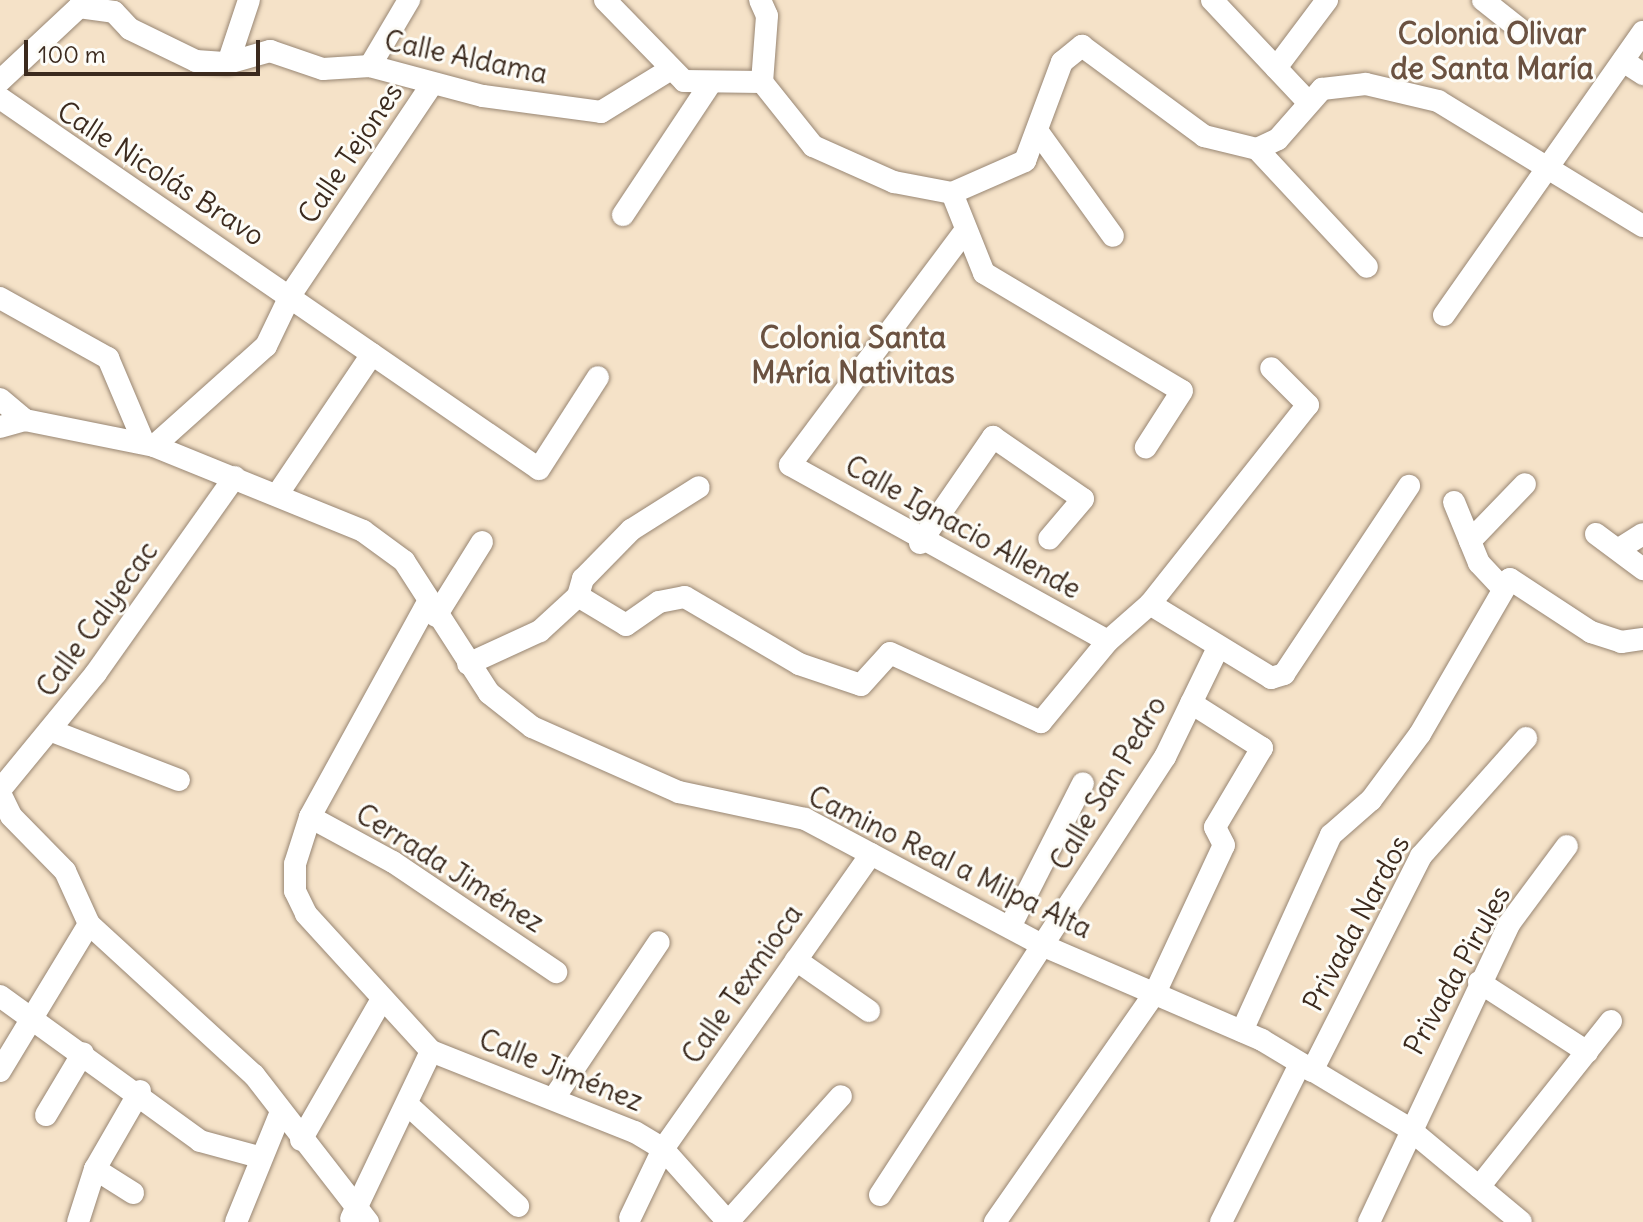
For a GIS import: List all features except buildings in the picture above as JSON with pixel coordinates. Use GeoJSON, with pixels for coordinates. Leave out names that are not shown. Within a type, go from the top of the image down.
{"type":"FeatureCollection","features":[{"type":"Feature","properties":{"kind":"street"},"geometry":{"type":"LineString","coordinates":[[228,63],[249,0]]}},
{"type":"Feature","properties":{"kind":"street"},"geometry":{"type":"LineString","coordinates":[[370,66],[409,0]]}},
{"type":"Feature","properties":{"kind":"street"},"geometry":{"type":"LineString","coordinates":[[605,0],[668,71],[708,87],[762,82]]}},
{"type":"Feature","properties":{"kind":"street"},"geometry":{"type":"LineString","coordinates":[[1212,0],[1309,103]]}},
{"type":"Feature","properties":{"kind":"street"},"geometry":{"type":"LineString","coordinates":[[1276,68],[1327,0]]}},
{"type":"Feature","properties":{"kind":"street"},"geometry":{"type":"LineString","coordinates":[[1483,0],[1521,30]]}},
{"type":"Feature","properties":{"kind":"street"},"geometry":{"type":"LineString","coordinates":[[765,2],[762,82],[813,146],[894,182],[952,193],[1025,161],[1062,62],[1082,46],[1204,136],[1257,149],[1367,267]]}},
{"type":"Feature","properties":{"kind":"street"},"geometry":{"type":"LineString","coordinates":[[0,81],[79,7],[120,6]]}},
{"type":"Feature","properties":{"kind":"street","name":"Calle Aldama"},"geometry":{"type":"LineString","coordinates":[[120,6],[130,29],[196,61],[228,63],[270,51],[323,69],[370,66],[432,84],[601,112],[668,71]]}},
{"type":"Feature","properties":{"kind":"street"},"geometry":{"type":"LineString","coordinates":[[1444,315],[1643,32]]}},
{"type":"Feature","properties":{"kind":"street"},"geometry":{"type":"LineString","coordinates":[[1623,61],[1643,74]]}},
{"type":"Feature","properties":{"kind":"street","name":"Calle Tejones"},"geometry":{"type":"LineString","coordinates":[[149,444],[266,346],[291,294],[432,84]]}},
{"type":"Feature","properties":{"kind":"street"},"geometry":{"type":"LineString","coordinates":[[1257,149],[1278,139],[1309,103],[1343,84],[1400,89],[1466,113],[1643,226]]}},
{"type":"Feature","properties":{"kind":"street"},"geometry":{"type":"LineString","coordinates":[[623,215],[708,87]]}},
{"type":"Feature","properties":{"kind":"street","name":"Calle Nicolás Bravo"},"geometry":{"type":"LineString","coordinates":[[0,98],[291,294],[539,469],[598,377]]}},
{"type":"Feature","properties":{"kind":"street"},"geometry":{"type":"LineString","coordinates":[[1038,132],[1113,236]]}},
{"type":"Feature","properties":{"kind":"street"},"geometry":{"type":"LineString","coordinates":[[952,193],[984,273],[1182,391],[1146,447]]}},
{"type":"Feature","properties":{"kind":"street","name":"Calle Ignacio Allende"},"geometry":{"type":"LineString","coordinates":[[965,231],[790,465],[920,543],[1108,641]]}},
{"type":"Feature","properties":{"kind":"street"},"geometry":{"type":"LineString","coordinates":[[0,298],[108,358],[149,444]]}},
{"type":"Feature","properties":{"kind":"street"},"geometry":{"type":"LineString","coordinates":[[277,495],[372,354]]}},
{"type":"Feature","properties":{"kind":"street"},"geometry":{"type":"LineString","coordinates":[[578,596],[626,625],[659,602],[685,597],[799,664],[861,685],[890,653],[1041,722],[1108,641],[1150,604],[1308,405],[1271,368]]}},
{"type":"Feature","properties":{"kind":"street"},"geometry":{"type":"LineString","coordinates":[[0,399],[25,420]]}},
{"type":"Feature","properties":{"kind":"street"},"geometry":{"type":"LineString","coordinates":[[0,427],[25,420]]}},
{"type":"Feature","properties":{"kind":"street","name":"Camino Real a Milpa Alta"},"geometry":{"type":"LineString","coordinates":[[25,420],[149,444],[235,477],[391,546],[468,664],[507,711],[532,727],[679,792],[805,819],[1044,946],[1242,1031],[1407,1127],[1521,1222]]}},
{"type":"Feature","properties":{"kind":"street"},"geometry":{"type":"LineString","coordinates":[[920,543],[993,437],[1083,499],[1049,539]]}},
{"type":"Feature","properties":{"kind":"street","name":"Calle Calyecac"},"geometry":{"type":"LineString","coordinates":[[0,791],[52,731],[235,477]]}},
{"type":"Feature","properties":{"kind":"street"},"geometry":{"type":"LineString","coordinates":[[1470,541],[1525,484]]}},
{"type":"Feature","properties":{"kind":"street"},"geometry":{"type":"LineString","coordinates":[[1150,604],[1271,678],[1284,674],[1409,486]]}},
{"type":"Feature","properties":{"kind":"street"},"geometry":{"type":"LineString","coordinates":[[468,664],[540,631],[578,596],[583,579],[631,530],[699,487]]}},
{"type":"Feature","properties":{"kind":"street"},"geometry":{"type":"LineString","coordinates":[[1454,502],[1470,541],[1509,584],[1591,632],[1621,642],[1643,639]]}},
{"type":"Feature","properties":{"kind":"street"},"geometry":{"type":"LineString","coordinates":[[1596,534],[1643,569]]}},
{"type":"Feature","properties":{"kind":"street"},"geometry":{"type":"LineString","coordinates":[[1619,549],[1643,534]]}},
{"type":"Feature","properties":{"kind":"street"},"geometry":{"type":"LineString","coordinates":[[0,791],[11,816],[65,871],[89,924],[205,1023],[301,1140],[358,1218],[431,1051],[381,1001],[295,891],[310,817],[432,609],[482,542]]}},
{"type":"Feature","properties":{"kind":"street"},"geometry":{"type":"LineString","coordinates":[[1242,1031],[1331,835],[1371,800],[1420,734],[1462,672],[1509,584]]}},
{"type":"Feature","properties":{"kind":"street","name":"Calle San Pedro"},"geometry":{"type":"LineString","coordinates":[[880,1195],[1165,757],[1218,648]]}},
{"type":"Feature","properties":{"kind":"street"},"geometry":{"type":"LineString","coordinates":[[995,1222],[1155,993],[1224,845],[1215,827],[1262,748],[1191,703]]}},
{"type":"Feature","properties":{"kind":"street"},"geometry":{"type":"LineString","coordinates":[[52,731],[179,780]]}},
{"type":"Feature","properties":{"kind":"street","name":"Privada Nardos"},"geometry":{"type":"LineString","coordinates":[[1221,1222],[1421,856],[1526,738]]}},
{"type":"Feature","properties":{"kind":"street"},"geometry":{"type":"LineString","coordinates":[[1010,927],[1083,783]]}},
{"type":"Feature","properties":{"kind":"street","name":"Cerrada Jiménez"},"geometry":{"type":"LineString","coordinates":[[310,817],[393,862],[556,972]]}},
{"type":"Feature","properties":{"kind":"street","name":"Privada Pirules"},"geometry":{"type":"LineString","coordinates":[[1369,1222],[1407,1127],[1509,924],[1567,846]]}},
{"type":"Feature","properties":{"kind":"street","name":"Calle Texmioca"},"geometry":{"type":"LineString","coordinates":[[630,1218],[663,1149],[871,854]]}},
{"type":"Feature","properties":{"kind":"street"},"geometry":{"type":"LineString","coordinates":[[0,1071],[89,924]]}},
{"type":"Feature","properties":{"kind":"street"},"geometry":{"type":"LineString","coordinates":[[556,1095],[659,942]]}},
{"type":"Feature","properties":{"kind":"street"},"geometry":{"type":"LineString","coordinates":[[796,960],[869,1011]]}},
{"type":"Feature","properties":{"kind":"street"},"geometry":{"type":"LineString","coordinates":[[1479,982],[1587,1052]]}},
{"type":"Feature","properties":{"kind":"street"},"geometry":{"type":"LineString","coordinates":[[0,996],[29,1019],[140,1091],[200,1141],[259,1157]]}},
{"type":"Feature","properties":{"kind":"street"},"geometry":{"type":"LineString","coordinates":[[301,1140],[381,1001]]}},
{"type":"Feature","properties":{"kind":"street"},"geometry":{"type":"LineString","coordinates":[[1479,1187],[1611,1021]]}},
{"type":"Feature","properties":{"kind":"street","name":"Calle Jiménez"},"geometry":{"type":"LineString","coordinates":[[431,1051],[556,1095],[663,1149],[728,1222]]}},
{"type":"Feature","properties":{"kind":"street"},"geometry":{"type":"LineString","coordinates":[[46,1115],[83,1053]]}},
{"type":"Feature","properties":{"kind":"street"},"geometry":{"type":"LineString","coordinates":[[78,1222],[95,1169],[140,1091]]}},
{"type":"Feature","properties":{"kind":"street"},"geometry":{"type":"LineString","coordinates":[[728,1222],[841,1096]]}},
{"type":"Feature","properties":{"kind":"street"},"geometry":{"type":"LineString","coordinates":[[409,1106],[518,1206]]}},
{"type":"Feature","properties":{"kind":"street"},"geometry":{"type":"LineString","coordinates":[[236,1222],[259,1157],[280,1114]]}},
{"type":"Feature","properties":{"kind":"street"},"geometry":{"type":"LineString","coordinates":[[95,1169],[133,1193]]}},
{"type":"Feature","properties":{"kind":"district","name":"Colonia Olivar de Santa María"},"geometry":{"type":"Point","coordinates":[1492,50]}},
{"type":"Feature","properties":{"kind":"district","name":"Colonia Santa MAría Nativitas"},"geometry":{"type":"Point","coordinates":[853,354]}}]}
